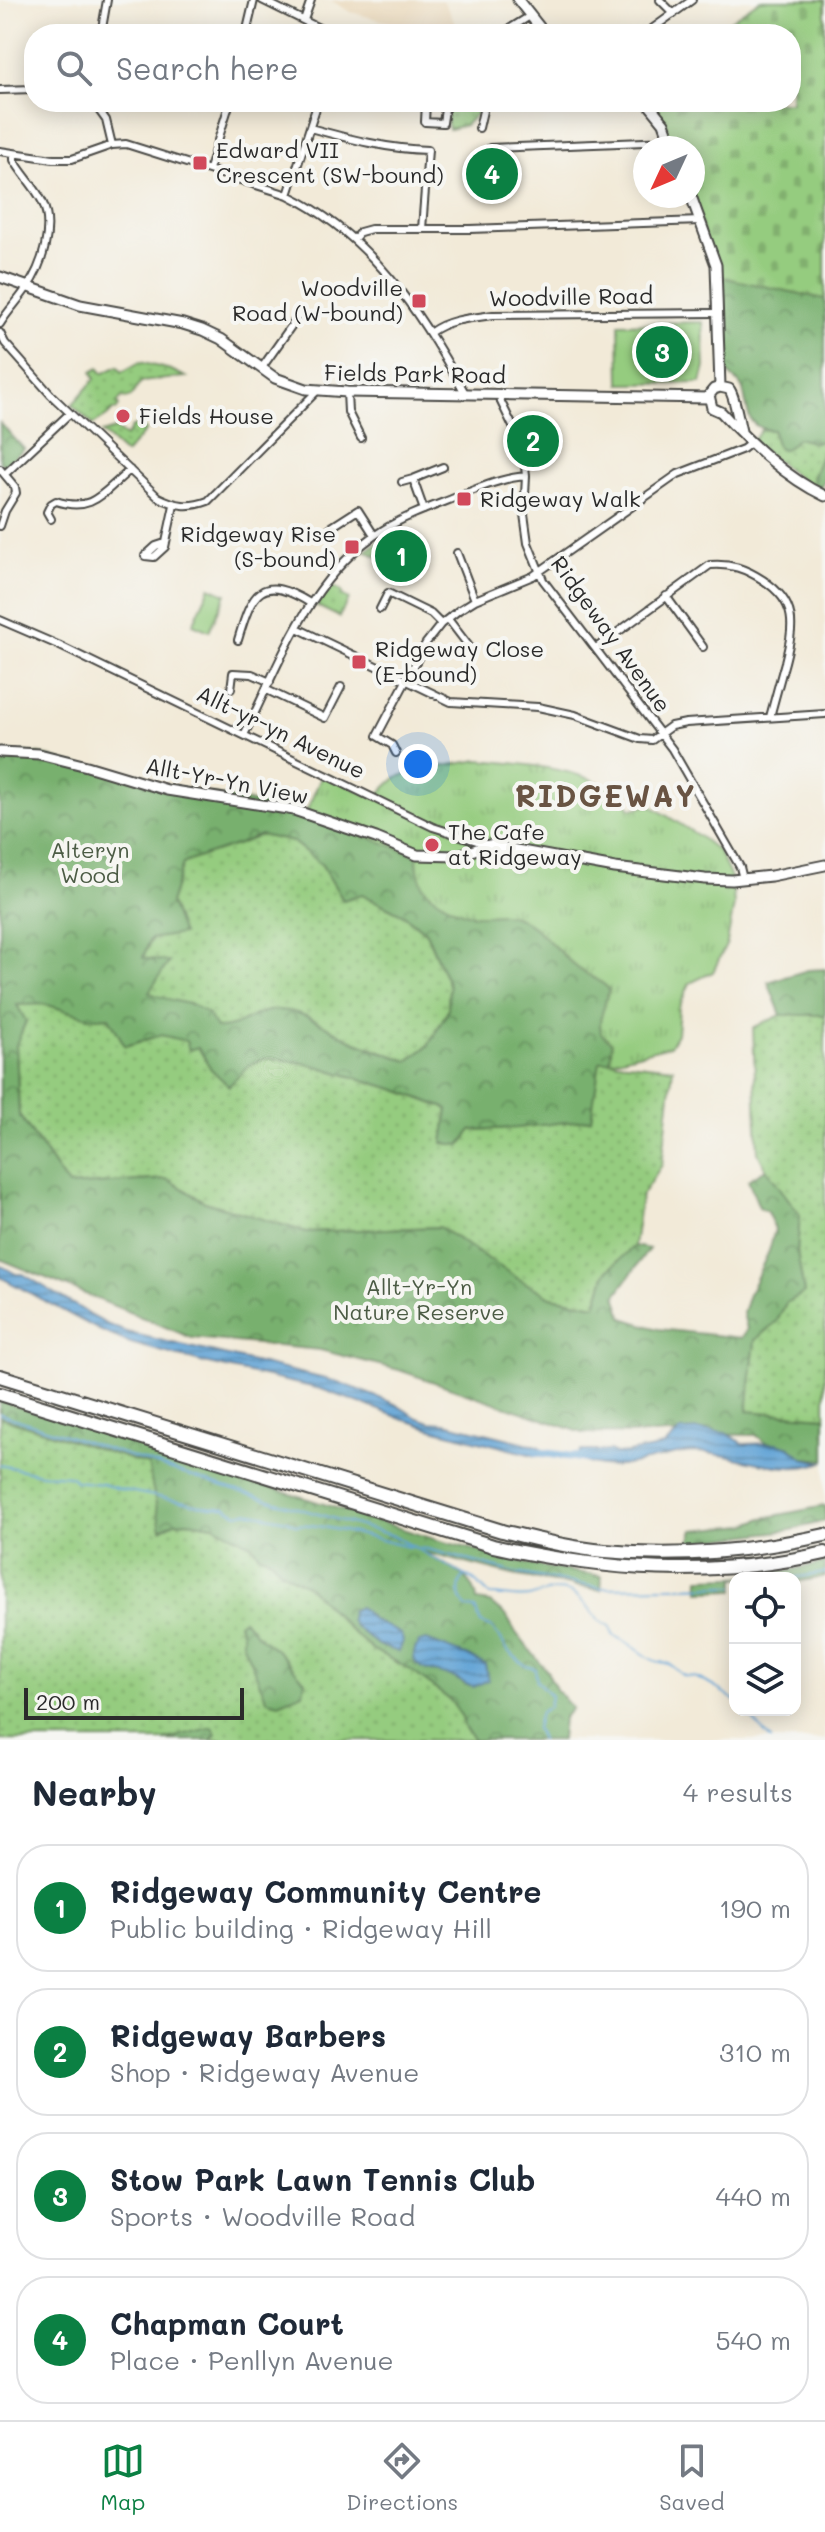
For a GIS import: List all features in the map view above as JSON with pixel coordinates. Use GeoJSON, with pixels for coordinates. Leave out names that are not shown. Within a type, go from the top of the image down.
{"type":"FeatureCollection","features":[{"type":"Feature","properties":{"kind":"highway"},"geometry":{"type":"LineString","coordinates":[[0,1376],[502,1531],[570,1546],[605,1551],[707,1553],[753,1549],[825,1535]]}},
{"type":"Feature","properties":{"kind":"highway"},"geometry":{"type":"LineString","coordinates":[[0,1394],[478,1542],[554,1560],[622,1568],[674,1569],[765,1563],[825,1553]]}},
{"type":"Feature","properties":{"kind":"main road"},"geometry":{"type":"LineString","coordinates":[[518,0],[537,24]]}},
{"type":"Feature","properties":{"kind":"main road"},"geometry":{"type":"LineString","coordinates":[[655,112],[669,136]]}},
{"type":"Feature","properties":{"kind":"main road"},"geometry":{"type":"LineString","coordinates":[[696,208],[716,265],[720,387]]}},
{"type":"Feature","properties":{"kind":"main road","name":"Fields Park Road"},"geometry":{"type":"LineString","coordinates":[[0,277],[80,305],[202,330],[221,339],[261,369],[292,385],[318,390],[709,398]]}},
{"type":"Feature","properties":{"kind":"main road"},"geometry":{"type":"LineString","coordinates":[[741,431],[732,392],[726,387],[711,392],[712,408],[721,412],[752,442],[795,479],[825,496]]}},
{"type":"Feature","properties":{"kind":"main road"},"geometry":{"type":"LineString","coordinates":[[721,412],[728,411],[734,404]]}},
{"type":"Feature","properties":{"kind":"main road","name":"Allt-Yr-Yn View"},"geometry":{"type":"LineString","coordinates":[[0,752],[39,754],[167,790],[294,810],[417,855],[456,856],[489,845]]}},
{"type":"Feature","properties":{"kind":"main road","name":"Allt-yr-yn Avenue"},"geometry":{"type":"LineString","coordinates":[[489,845],[655,874],[743,879]]}},
{"type":"Feature","properties":{"kind":"main road"},"geometry":{"type":"LineString","coordinates":[[743,879],[825,865]]}},
{"type":"Feature","properties":{"kind":"street"},"geometry":{"type":"LineString","coordinates":[[103,24],[107,0]]}},
{"type":"Feature","properties":{"kind":"street"},"geometry":{"type":"LineString","coordinates":[[248,24],[254,0]]}},
{"type":"Feature","properties":{"kind":"street"},"geometry":{"type":"LineString","coordinates":[[262,0],[312,24]]}},
{"type":"Feature","properties":{"kind":"street"},"geometry":{"type":"LineString","coordinates":[[304,20],[311,0]]}},
{"type":"Feature","properties":{"kind":"street"},"geometry":{"type":"LineString","coordinates":[[660,0],[674,14]]}},
{"type":"Feature","properties":{"kind":"street"},"geometry":{"type":"LineString","coordinates":[[660,24],[692,0]]}},
{"type":"Feature","properties":{"kind":"street"},"geometry":{"type":"LineString","coordinates":[[517,24],[530,16]]}},
{"type":"Feature","properties":{"kind":"street"},"geometry":{"type":"LineString","coordinates":[[0,90],[24,89]]}},
{"type":"Feature","properties":{"kind":"street"},"geometry":{"type":"LineString","coordinates":[[100,112],[106,120],[112,145]]}},
{"type":"Feature","properties":{"kind":"street"},"geometry":{"type":"LineString","coordinates":[[209,169],[227,112]]}},
{"type":"Feature","properties":{"kind":"street"},"geometry":{"type":"LineString","coordinates":[[288,195],[315,112]]}},
{"type":"Feature","properties":{"kind":"street"},"geometry":{"type":"LineString","coordinates":[[426,112],[425,122],[443,123],[445,112]]}},
{"type":"Feature","properties":{"kind":"street"},"geometry":{"type":"LineString","coordinates":[[479,128],[483,112]]}},
{"type":"Feature","properties":{"kind":"street"},"geometry":{"type":"LineString","coordinates":[[310,128],[361,143],[395,149],[428,150],[422,229]]}},
{"type":"Feature","properties":{"kind":"street"},"geometry":{"type":"LineString","coordinates":[[0,151],[72,159],[112,145],[126,144],[303,202],[354,239],[393,280],[431,332],[465,393]]}},
{"type":"Feature","properties":{"kind":"street"},"geometry":{"type":"LineString","coordinates":[[490,148],[633,145]]}},
{"type":"Feature","properties":{"kind":"street"},"geometry":{"type":"LineString","coordinates":[[0,324],[28,288],[45,243],[47,215],[43,202],[14,160],[14,154]]}},
{"type":"Feature","properties":{"kind":"street"},"geometry":{"type":"LineString","coordinates":[[354,239],[360,232],[371,229],[701,221]]}},
{"type":"Feature","properties":{"kind":"street","name":"Woodville Road"},"geometry":{"type":"LineString","coordinates":[[431,332],[459,320],[493,315],[716,313]]}},
{"type":"Feature","properties":{"kind":"street"},"geometry":{"type":"LineString","coordinates":[[261,369],[299,315]]}},
{"type":"Feature","properties":{"kind":"street"},"geometry":{"type":"LineString","coordinates":[[0,333],[5,343],[70,413],[158,497],[174,505],[195,506],[208,501],[318,390]]}},
{"type":"Feature","properties":{"kind":"street"},"geometry":{"type":"LineString","coordinates":[[347,392],[348,412],[361,438]]}},
{"type":"Feature","properties":{"kind":"street","name":"Ridgeway Avenue"},"geometry":{"type":"LineString","coordinates":[[500,394],[523,447],[526,476],[524,514],[528,543],[543,580],[672,749],[733,854],[743,879]]}},
{"type":"Feature","properties":{"kind":"street"},"geometry":{"type":"LineString","coordinates":[[0,526],[16,493],[15,487],[2,472],[70,413]]}},
{"type":"Feature","properties":{"kind":"street"},"geometry":{"type":"LineString","coordinates":[[396,753],[392,745],[377,736],[426,643],[441,624],[475,600],[533,576],[678,474],[743,449],[752,442]]}},
{"type":"Feature","properties":{"kind":"street"},"geometry":{"type":"LineString","coordinates":[[402,482],[443,467]]}},
{"type":"Feature","properties":{"kind":"street"},"geometry":{"type":"LineString","coordinates":[[51,519],[47,512],[51,504],[56,501],[67,506],[86,506],[130,470]]}},
{"type":"Feature","properties":{"kind":"street"},"geometry":{"type":"LineString","coordinates":[[244,735],[310,603],[332,571],[374,535],[399,520],[513,477],[526,476]]}},
{"type":"Feature","properties":{"kind":"street"},"geometry":{"type":"LineString","coordinates":[[413,479],[424,510]]}},
{"type":"Feature","properties":{"kind":"street"},"geometry":{"type":"LineString","coordinates":[[165,543],[174,505]]}},
{"type":"Feature","properties":{"kind":"street"},"geometry":{"type":"LineString","coordinates":[[330,528],[358,510],[374,535]]}},
{"type":"Feature","properties":{"kind":"street"},"geometry":{"type":"LineString","coordinates":[[457,553],[475,600]]}},
{"type":"Feature","properties":{"kind":"street"},"geometry":{"type":"LineString","coordinates":[[596,648],[710,565],[738,567],[761,578],[782,597],[790,610],[794,628],[770,717]]}},
{"type":"Feature","properties":{"kind":"street"},"geometry":{"type":"LineString","coordinates":[[238,640],[252,601],[269,588],[291,592],[310,603]]}},
{"type":"Feature","properties":{"kind":"street"},"geometry":{"type":"LineString","coordinates":[[380,609],[388,593],[431,614],[441,624]]}},
{"type":"Feature","properties":{"kind":"street"},"geometry":{"type":"LineString","coordinates":[[666,596],[703,647]]}},
{"type":"Feature","properties":{"kind":"street"},"geometry":{"type":"LineString","coordinates":[[448,619],[471,649]]}},
{"type":"Feature","properties":{"kind":"street","name":"Allt-yr-yn Avenue"},"geometry":{"type":"LineString","coordinates":[[0,620],[58,645],[433,827],[489,845]]}},
{"type":"Feature","properties":{"kind":"street"},"geometry":{"type":"LineString","coordinates":[[297,628],[451,702],[538,707],[575,715],[640,739],[652,740],[671,726],[686,723],[825,714]]}},
{"type":"Feature","properties":{"kind":"street"},"geometry":{"type":"LineString","coordinates":[[231,689],[233,673],[252,674],[270,682]]}},
{"type":"Feature","properties":{"kind":"street"},"geometry":{"type":"LineString","coordinates":[[267,690],[325,718],[341,687]]}},
{"type":"Feature","properties":{"kind":"shaded area"},"geometry":{"type":"Polygon","coordinates":[[[331,0],[443,0],[455,24],[395,24],[350,12],[331,0]]]}},
{"type":"Feature","properties":{"kind":"green space"},"geometry":{"type":"Polygon","coordinates":[[[760,0],[825,0],[825,299],[716,276],[696,208],[705,208],[705,136],[666,136],[653,112],[801,112],[801,24],[725,24],[760,0]]]}},
{"type":"Feature","properties":{"kind":"green space"},"geometry":{"type":"Polygon","coordinates":[[[448,112],[478,112],[465,125],[449,129],[448,112]]]}},
{"type":"Feature","properties":{"kind":"green space"},"geometry":{"type":"Polygon","coordinates":[[[717,276],[825,299],[825,441],[797,438],[780,449],[773,430],[753,423],[742,387],[725,365],[717,276]]]}},
{"type":"Feature","properties":{"kind":"green space"},"geometry":{"type":"Polygon","coordinates":[[[703,322],[705,367],[701,383],[620,384],[619,324],[703,322]]]}},
{"type":"Feature","properties":{"kind":"green space"},"geometry":{"type":"Polygon","coordinates":[[[140,362],[186,377],[141,382],[131,397],[122,397],[116,410],[93,425],[72,405],[95,379],[92,372],[99,368],[102,374],[118,366],[122,372],[140,362]]]}},
{"type":"Feature","properties":{"kind":"green space"},"geometry":{"type":"Polygon","coordinates":[[[0,423],[24,449],[4,466],[0,462],[0,423]]]}},
{"type":"Feature","properties":{"kind":"green space"},"geometry":{"type":"Polygon","coordinates":[[[140,425],[146,430],[125,454],[102,433],[115,429],[126,437],[132,427],[140,425]]]}},
{"type":"Feature","properties":{"kind":"green space"},"geometry":{"type":"Polygon","coordinates":[[[761,430],[773,430],[774,435],[788,447],[797,438],[825,441],[825,451],[812,479],[820,486],[823,483],[817,492],[752,442],[761,430]]]}},
{"type":"Feature","properties":{"kind":"green space"},"geometry":{"type":"Polygon","coordinates":[[[825,451],[825,479],[817,486],[812,479],[825,451]]]}},
{"type":"Feature","properties":{"kind":"green space"},"geometry":{"type":"Polygon","coordinates":[[[388,535],[417,550],[406,571],[366,551],[388,535]]]}},
{"type":"Feature","properties":{"kind":"green space"},"geometry":{"type":"Polygon","coordinates":[[[330,586],[349,599],[339,617],[317,606],[330,586]]]}},
{"type":"Feature","properties":{"kind":"green space"},"geometry":{"type":"Polygon","coordinates":[[[210,587],[226,594],[209,631],[193,624],[210,587]]]}},
{"type":"Feature","properties":{"kind":"green space"},"geometry":{"type":"Polygon","coordinates":[[[0,752],[39,754],[121,777],[294,810],[417,855],[423,885],[438,899],[469,914],[517,917],[534,928],[579,969],[609,989],[600,1021],[601,1033],[613,1042],[610,1061],[600,1061],[591,1119],[472,1130],[460,1145],[443,1143],[448,1109],[397,1090],[313,1065],[279,1059],[262,1059],[249,1065],[229,1086],[211,1069],[198,1047],[189,1050],[186,1041],[161,1035],[125,1046],[109,1017],[92,1018],[44,1004],[17,1005],[26,1021],[16,1045],[19,1115],[68,1186],[167,1179],[205,1202],[306,1232],[439,1227],[551,1297],[596,1305],[606,1272],[634,1246],[649,1249],[616,1295],[623,1318],[658,1329],[742,1338],[747,1329],[743,1313],[775,1229],[767,1212],[759,1207],[748,1180],[766,1169],[800,1215],[797,1252],[804,1293],[786,1303],[777,1321],[755,1340],[747,1411],[825,1417],[825,1460],[803,1458],[790,1447],[765,1442],[756,1435],[583,1433],[399,1370],[320,1350],[192,1338],[0,1259],[0,752]],[[260,835],[183,864],[170,903],[182,934],[150,939],[143,958],[169,962],[149,992],[199,1008],[216,1028],[232,1026],[267,1011],[295,1012],[356,1042],[408,1061],[428,1046],[448,1010],[449,986],[426,932],[404,915],[362,894],[343,900],[322,865],[293,842],[260,835]]]}},
{"type":"Feature","properties":{"kind":"green space"},"geometry":{"type":"Polygon","coordinates":[[[479,760],[550,768],[586,777],[614,791],[632,809],[650,805],[719,852],[732,880],[734,905],[727,943],[713,972],[690,983],[679,1007],[677,1034],[670,1046],[610,1061],[612,1043],[601,1033],[600,1021],[609,989],[606,986],[579,969],[534,928],[517,917],[469,914],[438,899],[423,885],[417,855],[305,814],[323,773],[374,798],[397,777],[479,760]]]}},
{"type":"Feature","properties":{"kind":"green space"},"geometry":{"type":"Polygon","coordinates":[[[260,835],[293,842],[322,865],[343,900],[361,894],[404,915],[426,933],[449,986],[448,1010],[428,1046],[408,1061],[351,1040],[304,1015],[251,1017],[230,1029],[216,1028],[187,1004],[160,999],[148,992],[168,962],[142,958],[170,903],[183,863],[260,835]]]}},
{"type":"Feature","properties":{"kind":"green space"},"geometry":{"type":"Polygon","coordinates":[[[825,969],[825,1015],[781,1015],[768,982],[808,970],[825,969]]]}},
{"type":"Feature","properties":{"kind":"green space"},"geometry":{"type":"Polygon","coordinates":[[[44,1004],[92,1018],[109,1017],[125,1046],[161,1035],[187,1041],[198,1047],[211,1069],[249,1065],[262,1059],[279,1059],[313,1065],[397,1090],[448,1109],[443,1143],[461,1145],[472,1130],[548,1123],[600,1060],[673,1068],[662,1165],[641,1196],[634,1246],[606,1272],[596,1305],[551,1297],[439,1227],[306,1232],[205,1202],[167,1179],[68,1186],[19,1114],[16,1045],[26,1021],[16,1005],[44,1004]]]}},
{"type":"Feature","properties":{"kind":"green space"},"geometry":{"type":"Polygon","coordinates":[[[781,1015],[825,1015],[825,1417],[747,1412],[755,1340],[777,1321],[786,1303],[804,1293],[797,1252],[800,1215],[758,1153],[753,1028],[781,1015]]]}},
{"type":"Feature","properties":{"kind":"green space"},"geometry":{"type":"Polygon","coordinates":[[[0,1401],[434,1539],[531,1565],[602,1576],[601,1590],[513,1575],[423,1552],[465,1577],[477,1601],[490,1603],[507,1617],[547,1671],[557,1691],[572,1708],[563,1718],[561,1740],[474,1740],[450,1700],[408,1668],[373,1650],[308,1586],[281,1571],[251,1544],[214,1525],[187,1521],[175,1522],[161,1529],[148,1465],[0,1417],[0,1401]],[[363,1611],[353,1625],[378,1645],[386,1647],[397,1632],[373,1620],[363,1611]],[[426,1640],[416,1647],[414,1654],[417,1663],[469,1686],[475,1659],[426,1640]]]}},
{"type":"Feature","properties":{"kind":"green space"},"geometry":{"type":"Polygon","coordinates":[[[0,1417],[148,1465],[175,1522],[214,1525],[251,1544],[281,1571],[308,1586],[373,1650],[408,1668],[450,1700],[474,1740],[0,1740],[0,1417]]]}},
{"type":"Feature","properties":{"kind":"green space"},"geometry":{"type":"Polygon","coordinates":[[[825,1506],[825,1521],[791,1530],[690,1542],[694,1530],[746,1525],[763,1518],[825,1506]]]}},
{"type":"Feature","properties":{"kind":"green space"},"geometry":{"type":"Polygon","coordinates":[[[825,1563],[825,1577],[801,1581],[801,1572],[780,1572],[825,1563]]]}},
{"type":"Feature","properties":{"kind":"green space"},"geometry":{"type":"Polygon","coordinates":[[[729,1577],[729,1590],[699,1591],[700,1578],[729,1577]]]}},
{"type":"Feature","properties":{"kind":"green space"},"geometry":{"type":"Polygon","coordinates":[[[243,1619],[305,1681],[303,1693],[279,1703],[267,1700],[242,1642],[238,1623],[243,1619]]]}},
{"type":"Feature","properties":{"kind":"green space"},"geometry":{"type":"Polygon","coordinates":[[[213,1727],[216,1734],[211,1740],[163,1740],[213,1727]]]}},
{"type":"Feature","properties":{"kind":"water"},"geometry":{"type":"Polygon","coordinates":[[[0,1265],[16,1274],[23,1274],[106,1324],[126,1332],[338,1382],[395,1404],[430,1422],[538,1446],[546,1454],[537,1456],[429,1428],[321,1389],[130,1343],[99,1330],[0,1277],[0,1265]]]}},
{"type":"Feature","properties":{"kind":"water"},"geometry":{"type":"Polygon","coordinates":[[[680,1431],[726,1433],[744,1444],[777,1443],[790,1447],[803,1458],[822,1462],[807,1466],[775,1466],[694,1452],[621,1466],[593,1464],[579,1459],[581,1451],[628,1453],[664,1446],[680,1431]]]}},
{"type":"Feature","properties":{"kind":"water"},"geometry":{"type":"Polygon","coordinates":[[[359,1607],[373,1620],[401,1634],[403,1641],[399,1652],[378,1645],[353,1625],[351,1611],[359,1607]]]}},
{"type":"Feature","properties":{"kind":"water"},"geometry":{"type":"Polygon","coordinates":[[[426,1640],[485,1665],[488,1680],[474,1687],[422,1668],[414,1658],[415,1651],[419,1642],[426,1640]]]}},
{"type":"Feature","properties":{"kind":"waterway"},"geometry":{"type":"LineString","coordinates":[[0,1414],[224,1487],[391,1535],[416,1548],[516,1573],[601,1588],[729,1586]]}},
{"type":"Feature","properties":{"kind":"waterway"},"geometry":{"type":"LineString","coordinates":[[536,1452],[590,1459]]}},
{"type":"Feature","properties":{"kind":"waterway"},"geometry":{"type":"LineString","coordinates":[[0,1465],[41,1474],[70,1476],[75,1481],[225,1507],[238,1514],[247,1512],[287,1520],[296,1525],[333,1529],[410,1547]]}},
{"type":"Feature","properties":{"kind":"waterway"},"geometry":{"type":"LineString","coordinates":[[419,1550],[464,1575],[459,1592],[467,1608],[475,1609],[481,1623],[493,1628],[509,1652],[526,1666],[535,1669],[537,1681],[551,1696],[549,1707],[540,1712],[536,1728],[541,1740]]}},
{"type":"Feature","properties":{"kind":"waterway"},"geometry":{"type":"LineString","coordinates":[[801,1577],[825,1573]]}},
{"type":"Feature","properties":{"kind":"waterway"},"geometry":{"type":"LineString","coordinates":[[464,1575],[490,1595],[525,1597],[556,1590],[572,1593],[599,1620],[610,1626],[613,1635],[651,1659],[669,1664],[685,1676],[701,1680],[729,1697]]}},
{"type":"Feature","properties":{"kind":"waterway"},"geometry":{"type":"LineString","coordinates":[[749,1716],[771,1740]]}},
{"type":"Feature","properties":{"kind":"place","name":"Edward VII Crescent (SW-bound)"},"geometry":{"type":"Point","coordinates":[200,163]}},
{"type":"Feature","properties":{"kind":"place","name":"Chapman Court"},"geometry":{"type":"Point","coordinates":[492,174]}},
{"type":"Feature","properties":{"kind":"place","name":"Woodville Road (W-bound)"},"geometry":{"type":"Point","coordinates":[419,301]}},
{"type":"Feature","properties":{"kind":"place","name":"Stow Park Lawn Tennis Club"},"geometry":{"type":"Point","coordinates":[662,352]}},
{"type":"Feature","properties":{"kind":"place","name":"Fields House"},"geometry":{"type":"Point","coordinates":[123,416]}},
{"type":"Feature","properties":{"kind":"place","name":"Ridgeway Barbers"},"geometry":{"type":"Point","coordinates":[533,441]}},
{"type":"Feature","properties":{"kind":"place","name":"Ridgeway Walk"},"geometry":{"type":"Point","coordinates":[464,499]}},
{"type":"Feature","properties":{"kind":"place","name":"Ridgeway Rise (S-bound)"},"geometry":{"type":"Point","coordinates":[352,547]}},
{"type":"Feature","properties":{"kind":"place","name":"Ridgeway Community Centre"},"geometry":{"type":"Point","coordinates":[401,556]}},
{"type":"Feature","properties":{"kind":"place","name":"Ridgeway Close (E-bound)"},"geometry":{"type":"Point","coordinates":[359,662]}},
{"type":"Feature","properties":{"kind":"place","name":"The Cafe at Ridgeway"},"geometry":{"type":"Point","coordinates":[432,845]}},
{"type":"Feature","properties":{"kind":"district","name":"RIDGEWAY"},"geometry":{"type":"Point","coordinates":[606,797]}},
{"type":"Feature","properties":{"kind":"park label","name":"Alteryn Wood"},"geometry":{"type":"Point","coordinates":[90,862]}},
{"type":"Feature","properties":{"kind":"park label","name":"Allt-Yr-Yn Nature Reserve"},"geometry":{"type":"Point","coordinates":[419,1300]}}]}
